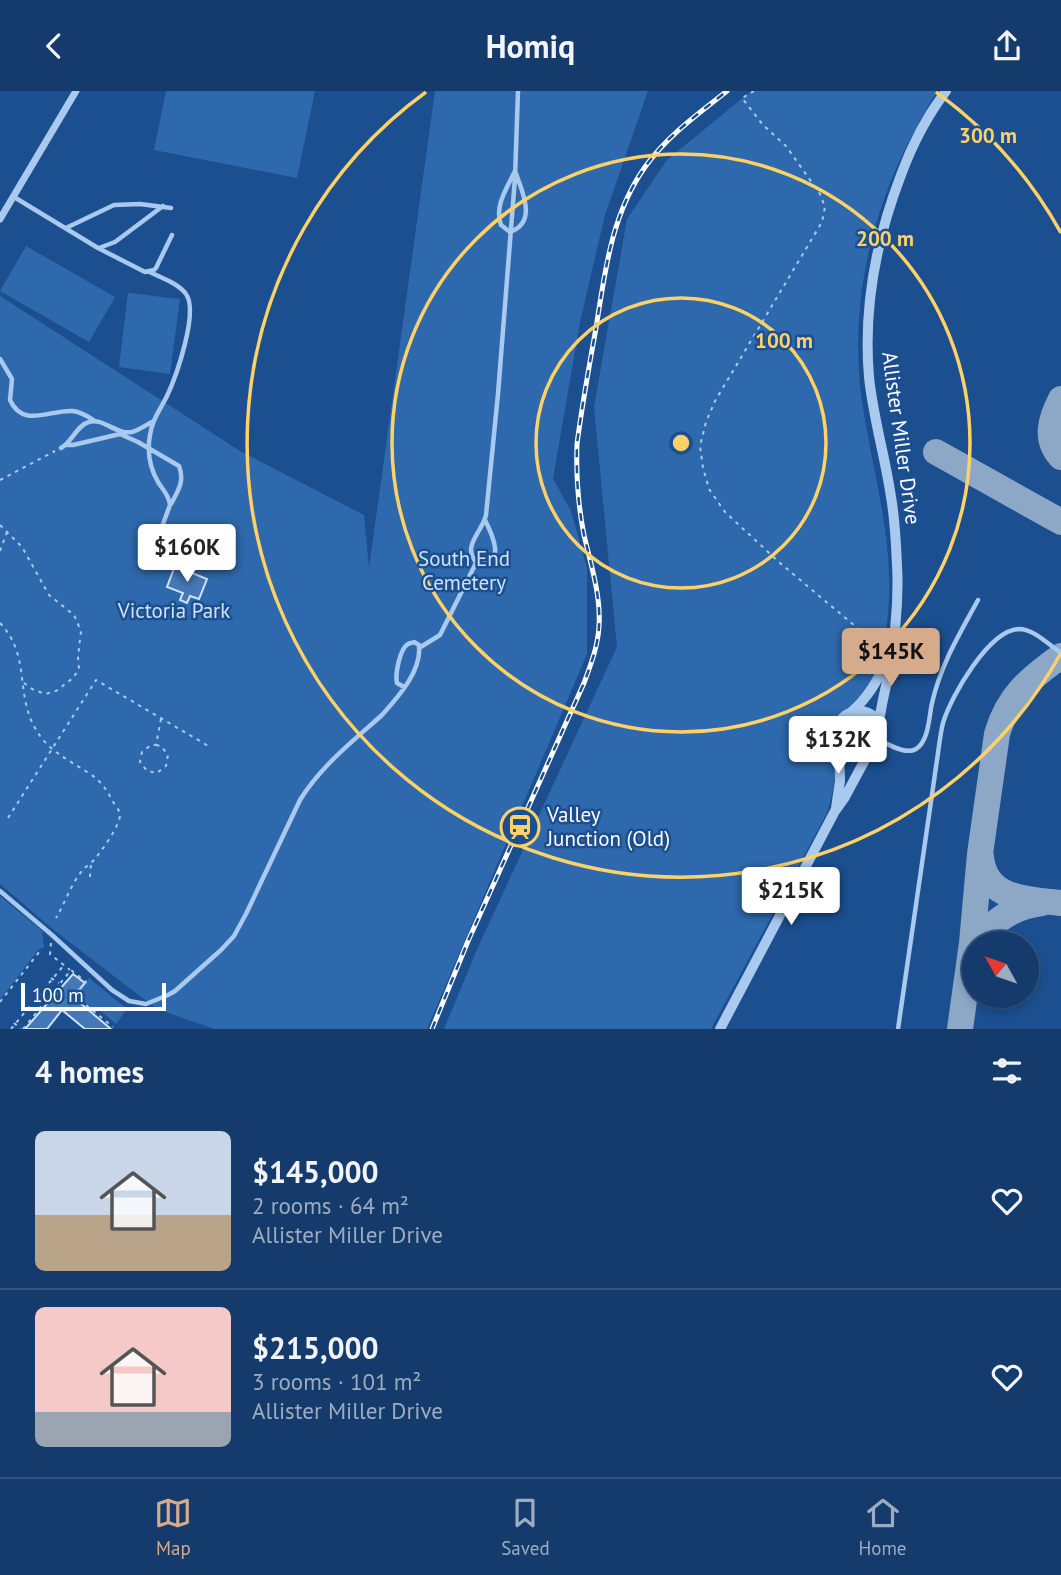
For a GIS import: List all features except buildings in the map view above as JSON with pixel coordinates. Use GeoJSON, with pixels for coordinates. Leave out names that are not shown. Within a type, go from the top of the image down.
{"type":"FeatureCollection","features":[{"type":"Feature","properties":{"kind":"street"},"geometry":{"type":"LineString","coordinates":[[0,219],[76,91]]}},
{"type":"Feature","properties":{"kind":"street","name":"Allister Miller Drive"},"geometry":{"type":"LineString","coordinates":[[879,723],[890,667],[898,584],[891,497],[877,430],[870,378],[867,336],[869,301],[875,258],[890,204],[908,157],[924,125],[946,91]]}},
{"type":"Feature","properties":{"kind":"street","name":"Allister Miller Drive"},"geometry":{"type":"LineString","coordinates":[[851,712],[875,686],[893,639]]}},
{"type":"Feature","properties":{"kind":"street"},"geometry":{"type":"LineString","coordinates":[[720,1029],[835,811],[867,756],[881,741],[879,723],[867,712],[851,712],[836,726],[840,781],[835,811]]}},
{"type":"Feature","properties":{"kind":"street"},"geometry":{"type":"LineString","coordinates":[[839,747],[854,757],[867,756]]}},
{"type":"Feature","properties":{"kind":"lane"},"geometry":{"type":"LineString","coordinates":[[476,563],[471,547],[485,520],[498,394],[515,171],[518,91]]}},
{"type":"Feature","properties":{"kind":"lane"},"geometry":{"type":"LineString","coordinates":[[510,232],[501,225],[499,210],[515,171]]}},
{"type":"Feature","properties":{"kind":"lane"},"geometry":{"type":"LineString","coordinates":[[510,232],[520,227],[526,212],[515,171]]}},
{"type":"Feature","properties":{"kind":"lane"},"geometry":{"type":"LineString","coordinates":[[13,197],[98,248],[183,291],[188,298],[191,306],[185,343],[174,379],[153,421],[149,437],[153,471],[169,497],[170,505]]}},
{"type":"Feature","properties":{"kind":"lane"},"geometry":{"type":"LineString","coordinates":[[65,228],[114,205],[140,204],[171,208]]}},
{"type":"Feature","properties":{"kind":"lane"},"geometry":{"type":"LineString","coordinates":[[98,248],[115,242],[163,206]]}},
{"type":"Feature","properties":{"kind":"lane"},"geometry":{"type":"LineString","coordinates":[[150,272],[156,268],[172,235]]}},
{"type":"Feature","properties":{"kind":"lane"},"geometry":{"type":"LineString","coordinates":[[0,359],[12,379],[10,400],[18,412],[31,417],[72,411],[115,430],[131,432],[153,421]]}},
{"type":"Feature","properties":{"kind":"lane"},"geometry":{"type":"LineString","coordinates":[[64,447],[86,422],[95,421]]}},
{"type":"Feature","properties":{"kind":"lane"},"geometry":{"type":"LineString","coordinates":[[64,447],[120,434],[179,466],[180,488],[170,505],[153,551]]}},
{"type":"Feature","properties":{"kind":"lane"},"geometry":{"type":"LineString","coordinates":[[476,563],[487,563],[495,554],[494,541],[485,520]]}},
{"type":"Feature","properties":{"kind":"lane"},"geometry":{"type":"LineString","coordinates":[[419,647],[440,635],[476,563]]}},
{"type":"Feature","properties":{"kind":"lane"},"geometry":{"type":"LineString","coordinates":[[881,741],[908,751],[915,750],[920,745],[924,739],[931,704],[944,663],[978,600]]}},
{"type":"Feature","properties":{"kind":"lane"},"geometry":{"type":"LineString","coordinates":[[898,1029],[939,748],[947,713],[979,658],[990,644],[1006,633],[1018,629],[1030,632],[1061,653]]}},
{"type":"Feature","properties":{"kind":"lane"},"geometry":{"type":"LineString","coordinates":[[404,687],[397,683],[396,676],[402,653],[411,642],[419,647]]}},
{"type":"Feature","properties":{"kind":"lane"},"geometry":{"type":"LineString","coordinates":[[0,891],[99,980],[129,1001],[146,1004],[175,991],[234,936],[307,789],[335,757],[382,715],[404,687],[417,663],[419,647]]}},
{"type":"Feature","properties":{"kind":"path"},"geometry":{"type":"LineString","coordinates":[[754,91],[742,98],[763,125],[796,159],[820,194],[825,207],[822,222],[715,401],[700,446],[703,468],[709,489],[725,512],[780,563],[868,637],[893,639]]}},
{"type":"Feature","properties":{"kind":"path"},"geometry":{"type":"LineString","coordinates":[[0,480],[64,447]]}},
{"type":"Feature","properties":{"kind":"path"},"geometry":{"type":"LineString","coordinates":[[0,526],[17,541],[30,559],[49,595],[77,618],[81,631],[78,671],[66,683],[48,694],[36,691],[24,683]]}},
{"type":"Feature","properties":{"kind":"path"},"geometry":{"type":"LineString","coordinates":[[0,551],[8,532]]}},
{"type":"Feature","properties":{"kind":"path"},"geometry":{"type":"LineString","coordinates":[[0,623],[16,646],[31,721],[42,739],[51,749],[85,770],[105,787],[120,818],[91,863],[81,872],[56,918]]}},
{"type":"Feature","properties":{"kind":"path"},"geometry":{"type":"LineString","coordinates":[[78,671],[84,674]]}},
{"type":"Feature","properties":{"kind":"path"},"geometry":{"type":"LineString","coordinates":[[8,818],[96,680],[210,747]]}},
{"type":"Feature","properties":{"kind":"path"},"geometry":{"type":"LineString","coordinates":[[156,745],[161,718]]}},
{"type":"Feature","properties":{"kind":"path"},"geometry":{"type":"LineString","coordinates":[[151,745],[156,745],[161,746],[167,755],[166,766],[157,773],[147,771],[140,762],[142,752],[151,745]]}},
{"type":"Feature","properties":{"kind":"path"},"geometry":{"type":"LineString","coordinates":[[90,877],[91,863]]}},
{"type":"Feature","properties":{"kind":"path"},"geometry":{"type":"LineString","coordinates":[[52,935],[50,954],[86,982],[75,996],[113,1027]]}},
{"type":"Feature","properties":{"kind":"path"},"geometry":{"type":"LineString","coordinates":[[0,1002],[40,951]]}},
{"type":"Feature","properties":{"kind":"path"},"geometry":{"type":"LineString","coordinates":[[11,1029],[64,965]]}},
{"type":"Feature","properties":{"kind":"path"},"geometry":{"type":"LineString","coordinates":[[14,1024],[22,1029],[71,970]]}},
{"type":"Feature","properties":{"kind":"path"},"geometry":{"type":"LineString","coordinates":[[52,978],[60,984]]}},
{"type":"Feature","properties":{"kind":"green space"},"geometry":{"type":"Polygon","coordinates":[[[166,91],[315,91],[297,178],[154,150],[166,91]]]}},
{"type":"Feature","properties":{"kind":"green space","name":"Victoria Park"},"geometry":{"type":"Polygon","coordinates":[[[435,91],[648,91],[605,215],[580,322],[553,479],[571,511],[587,568],[587,654],[427,1029],[214,1029],[157,1009],[55,931],[0,884],[0,296],[240,451],[364,515],[369,568],[435,91]]]}},
{"type":"Feature","properties":{"kind":"green space"},"geometry":{"type":"Polygon","coordinates":[[[751,91],[938,91],[914,132],[886,194],[875,226],[862,292],[858,360],[861,394],[884,521],[889,573],[883,649],[869,684],[832,725],[830,734],[835,772],[827,813],[711,1029],[444,1029],[478,947],[617,647],[594,407],[627,219],[667,160],[751,91]]]}},
{"type":"Feature","properties":{"kind":"green space"},"geometry":{"type":"Polygon","coordinates":[[[26,246],[115,297],[89,342],[0,291],[26,246]]]}},
{"type":"Feature","properties":{"kind":"green space"},"geometry":{"type":"Polygon","coordinates":[[[128,293],[180,299],[170,374],[119,367],[128,293]]]}},
{"type":"Feature","properties":{"kind":"green space"},"geometry":{"type":"Polygon","coordinates":[[[0,896],[42,931],[44,948],[39,949],[0,1000],[0,896]]]}},
{"type":"Feature","properties":{"kind":"green space"},"geometry":{"type":"Polygon","coordinates":[[[89,978],[127,1009],[116,1024],[76,995],[89,978]]]}},
{"type":"Feature","properties":{"kind":"taxiway"},"geometry":{"type":"LineString","coordinates":[[1061,399],[1051,428],[1052,443],[1061,457]]}},
{"type":"Feature","properties":{"kind":"taxiway"},"geometry":{"type":"LineString","coordinates":[[936,452],[1061,522]]}},
{"type":"Feature","properties":{"kind":"taxiway"},"geometry":{"type":"LineString","coordinates":[[960,1029],[997,734],[1014,698],[1039,672],[1061,656]]}},
{"type":"Feature","properties":{"kind":"taxiway"},"geometry":{"type":"LineString","coordinates":[[981,857],[990,882],[999,889],[1022,898],[1061,903]]}},
{"type":"Feature","properties":{"kind":"taxiway"},"geometry":{"type":"LineString","coordinates":[[988,931],[1006,915],[1023,907],[1042,903]]}},
{"type":"Feature","properties":{"kind":"railway"},"geometry":{"type":"LineString","coordinates":[[432,1029],[468,941],[584,683],[596,648],[598,603],[580,512],[577,444],[603,286],[617,224],[634,185],[663,145],[727,91]]}},
{"type":"Feature","properties":{"kind":"place","name":"Valley Junction (Old)"},"geometry":{"type":"Point","coordinates":[520,827]}},
{"type":"Feature","properties":{"kind":"park label","name":"South End Cemetery"},"geometry":{"type":"Point","coordinates":[464,571]}}]}
